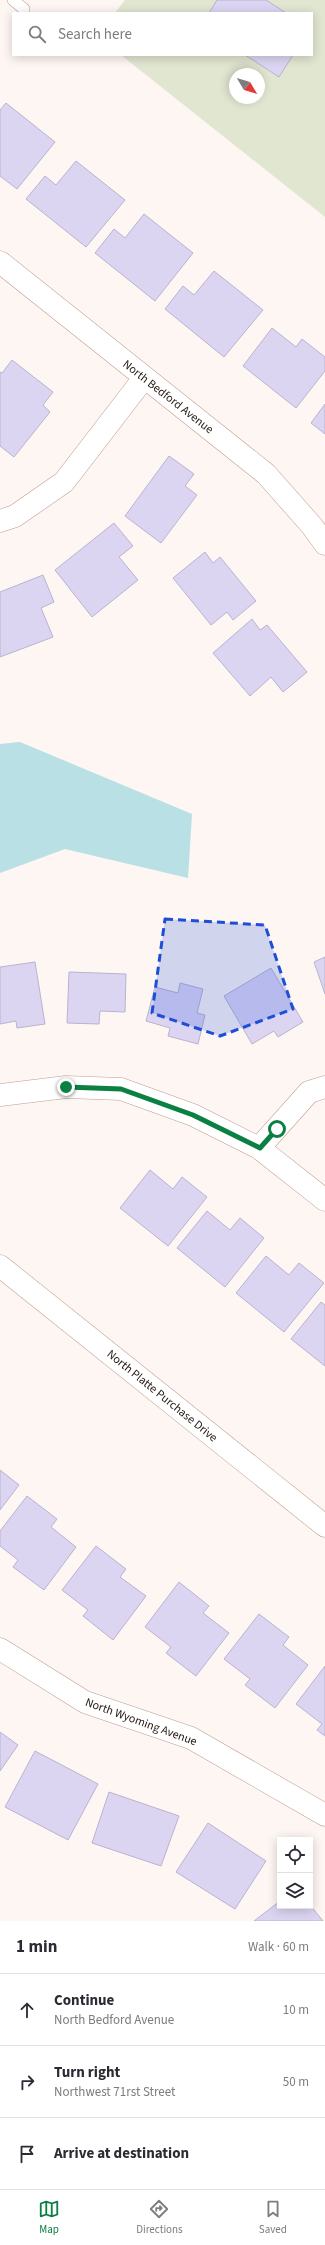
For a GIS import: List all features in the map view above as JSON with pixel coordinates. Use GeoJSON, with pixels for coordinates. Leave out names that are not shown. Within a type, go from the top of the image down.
{"type":"FeatureCollection","features":[{"type":"Feature","properties":{"kind":"street","name":"North Bedford Avenue"},"geometry":{"type":"LineString","coordinates":[[0,262],[266,474],[312,526],[325,544]]}},
{"type":"Feature","properties":{"kind":"street"},"geometry":{"type":"LineString","coordinates":[[0,521],[15,516],[64,482],[144,378]]}},
{"type":"Feature","properties":{"kind":"street"},"geometry":{"type":"LineString","coordinates":[[0,1095],[66,1087],[121,1089],[193,1115],[260,1148],[325,1200]]}},
{"type":"Feature","properties":{"kind":"street"},"geometry":{"type":"LineString","coordinates":[[260,1148],[309,1092],[325,1087]]}},
{"type":"Feature","properties":{"kind":"street","name":"North Platte Purchase Drive"},"geometry":{"type":"LineString","coordinates":[[0,1266],[325,1526]]}},
{"type":"Feature","properties":{"kind":"street","name":"North Wyoming Avenue"},"geometry":{"type":"LineString","coordinates":[[0,1650],[84,1702],[191,1738],[325,1815]]}},
{"type":"Feature","properties":{"kind":"lane"},"geometry":{"type":"LineString","coordinates":[[13,0],[24,9]]}},
{"type":"Feature","properties":{"kind":"highlighted area"},"geometry":{"type":"Polygon","coordinates":[[[165,919],[265,925],[293,1009],[220,1036],[152,1013],[165,919]]]}},
{"type":"Feature","properties":{"kind":"green space"},"geometry":{"type":"Polygon","coordinates":[[[125,0],[325,0],[325,217],[122,56],[313,56],[313,12],[116,12],[125,0]]]}},
{"type":"Feature","properties":{"kind":"water"},"geometry":{"type":"Polygon","coordinates":[[[20,742],[192,814],[188,878],[65,849],[0,873],[0,744],[20,742]]]}},
{"type":"Feature","properties":{"kind":"building"},"geometry":{"type":"Polygon","coordinates":[[[217,0],[266,0],[284,12],[210,12],[217,0]]]}},
{"type":"Feature","properties":{"kind":"building"},"geometry":{"type":"Polygon","coordinates":[[[247,56],[292,56],[279,77],[247,56]]]}},
{"type":"Feature","properties":{"kind":"building"},"geometry":{"type":"Polygon","coordinates":[[[6,103],[55,142],[17,189],[0,176],[0,110],[6,103]]]}},
{"type":"Feature","properties":{"kind":"building"},"geometry":{"type":"Polygon","coordinates":[[[76,161],[125,200],[86,247],[26,199],[45,176],[56,185],[76,161]]]}},
{"type":"Feature","properties":{"kind":"building"},"geometry":{"type":"Polygon","coordinates":[[[144,214],[193,253],[155,301],[95,253],[114,229],[125,238],[144,214]]]}},
{"type":"Feature","properties":{"kind":"building"},"geometry":{"type":"Polygon","coordinates":[[[214,271],[263,310],[224,357],[165,309],[183,286],[194,295],[214,271]]]}},
{"type":"Feature","properties":{"kind":"building"},"geometry":{"type":"Polygon","coordinates":[[[272,328],[296,347],[302,339],[325,357],[325,371],[296,408],[243,366],[272,328]]]}},
{"type":"Feature","properties":{"kind":"building"},"geometry":{"type":"Polygon","coordinates":[[[12,360],[53,392],[43,405],[50,412],[14,457],[0,446],[0,372],[2,373],[12,360]]]}},
{"type":"Feature","properties":{"kind":"building"},"geometry":{"type":"Polygon","coordinates":[[[325,404],[325,434],[311,423],[325,404]]]}},
{"type":"Feature","properties":{"kind":"building"},"geometry":{"type":"Polygon","coordinates":[[[169,456],[194,474],[185,486],[197,495],[161,543],[125,516],[169,456]]]}},
{"type":"Feature","properties":{"kind":"building"},"geometry":{"type":"Polygon","coordinates":[[[114,523],[133,546],[119,557],[138,580],[92,617],[55,570],[114,523]]]}},
{"type":"Feature","properties":{"kind":"building"},"geometry":{"type":"Polygon","coordinates":[[[205,552],[213,563],[220,557],[256,601],[233,620],[227,612],[211,625],[173,578],[205,552]]]}},
{"type":"Feature","properties":{"kind":"building"},"geometry":{"type":"Polygon","coordinates":[[[43,575],[54,602],[41,608],[53,637],[0,657],[0,592],[43,575]]]}},
{"type":"Feature","properties":{"kind":"building"},"geometry":{"type":"Polygon","coordinates":[[[252,619],[260,630],[267,625],[307,672],[283,692],[271,677],[250,696],[213,653],[252,619]]]}},
{"type":"Feature","properties":{"kind":"building"},"geometry":{"type":"Polygon","coordinates":[[[325,957],[325,994],[314,962],[325,957]]]}},
{"type":"Feature","properties":{"kind":"building"},"geometry":{"type":"Polygon","coordinates":[[[35,962],[45,1024],[17,1028],[16,1021],[0,1024],[0,967],[35,962]]]}},
{"type":"Feature","properties":{"kind":"building"},"geometry":{"type":"Polygon","coordinates":[[[271,968],[303,1022],[278,1037],[274,1031],[252,1044],[224,996],[271,968]]]}},
{"type":"Feature","properties":{"kind":"building"},"geometry":{"type":"Polygon","coordinates":[[[69,972],[126,974],[125,1012],[100,1011],[99,1024],[67,1023],[69,972]]]}},
{"type":"Feature","properties":{"kind":"building"},"geometry":{"type":"Polygon","coordinates":[[[180,983],[203,989],[197,1013],[205,1015],[198,1044],[168,1036],[170,1028],[146,1021],[155,987],[178,993],[180,983]]]}},
{"type":"Feature","properties":{"kind":"building"},"geometry":{"type":"Polygon","coordinates":[[[150,1170],[173,1189],[182,1177],[207,1197],[168,1246],[120,1208],[150,1170]]]}},
{"type":"Feature","properties":{"kind":"building"},"geometry":{"type":"Polygon","coordinates":[[[207,1211],[230,1230],[240,1218],[264,1238],[225,1287],[177,1248],[207,1211]]]}},
{"type":"Feature","properties":{"kind":"building"},"geometry":{"type":"Polygon","coordinates":[[[266,1256],[289,1275],[299,1263],[324,1283],[284,1332],[236,1293],[266,1256]]]}},
{"type":"Feature","properties":{"kind":"building"},"geometry":{"type":"Polygon","coordinates":[[[321,1302],[325,1305],[325,1366],[291,1339],[321,1302]]]}},
{"type":"Feature","properties":{"kind":"building"},"geometry":{"type":"Polygon","coordinates":[[[0,1470],[19,1485],[0,1510],[0,1470]]]}},
{"type":"Feature","properties":{"kind":"building"},"geometry":{"type":"Polygon","coordinates":[[[27,1496],[57,1519],[51,1527],[76,1547],[44,1590],[13,1567],[18,1560],[0,1546],[0,1531],[27,1496]]]}},
{"type":"Feature","properties":{"kind":"building"},"geometry":{"type":"Polygon","coordinates":[[[96,1546],[126,1569],[120,1577],[146,1596],[113,1640],[83,1616],[88,1610],[62,1590],[96,1546]]]}},
{"type":"Feature","properties":{"kind":"building"},"geometry":{"type":"Polygon","coordinates":[[[179,1582],[209,1606],[203,1613],[229,1633],[196,1676],[166,1653],[171,1647],[145,1627],[179,1582]]]}},
{"type":"Feature","properties":{"kind":"building"},"geometry":{"type":"Polygon","coordinates":[[[259,1614],[289,1637],[283,1645],[308,1665],[275,1708],[245,1685],[250,1679],[224,1659],[259,1614]]]}},
{"type":"Feature","properties":{"kind":"building"},"geometry":{"type":"Polygon","coordinates":[[[325,1666],[325,1736],[317,1730],[322,1724],[296,1704],[325,1666]]]}},
{"type":"Feature","properties":{"kind":"building"},"geometry":{"type":"Polygon","coordinates":[[[0,1732],[18,1745],[0,1771],[0,1732]]]}},
{"type":"Feature","properties":{"kind":"building"},"geometry":{"type":"Polygon","coordinates":[[[35,1751],[98,1784],[68,1840],[5,1807],[35,1751]]]}},
{"type":"Feature","properties":{"kind":"building"},"geometry":{"type":"Polygon","coordinates":[[[109,1792],[179,1816],[161,1866],[92,1843],[109,1792]]]}},
{"type":"Feature","properties":{"kind":"building"},"geometry":{"type":"Polygon","coordinates":[[[208,1823],[266,1861],[235,1909],[176,1872],[208,1823]]]}},
{"type":"Feature","properties":{"kind":"building"},"geometry":{"type":"Polygon","coordinates":[[[277,1903],[277,1909],[313,1909],[323,1921],[254,1921],[277,1903]]]}},
{"type":"Feature","properties":{"kind":"route"},"geometry":{"type":"LineString","coordinates":[[66,1087],[121,1089],[193,1115],[260,1148],[277,1129]]}}]}
